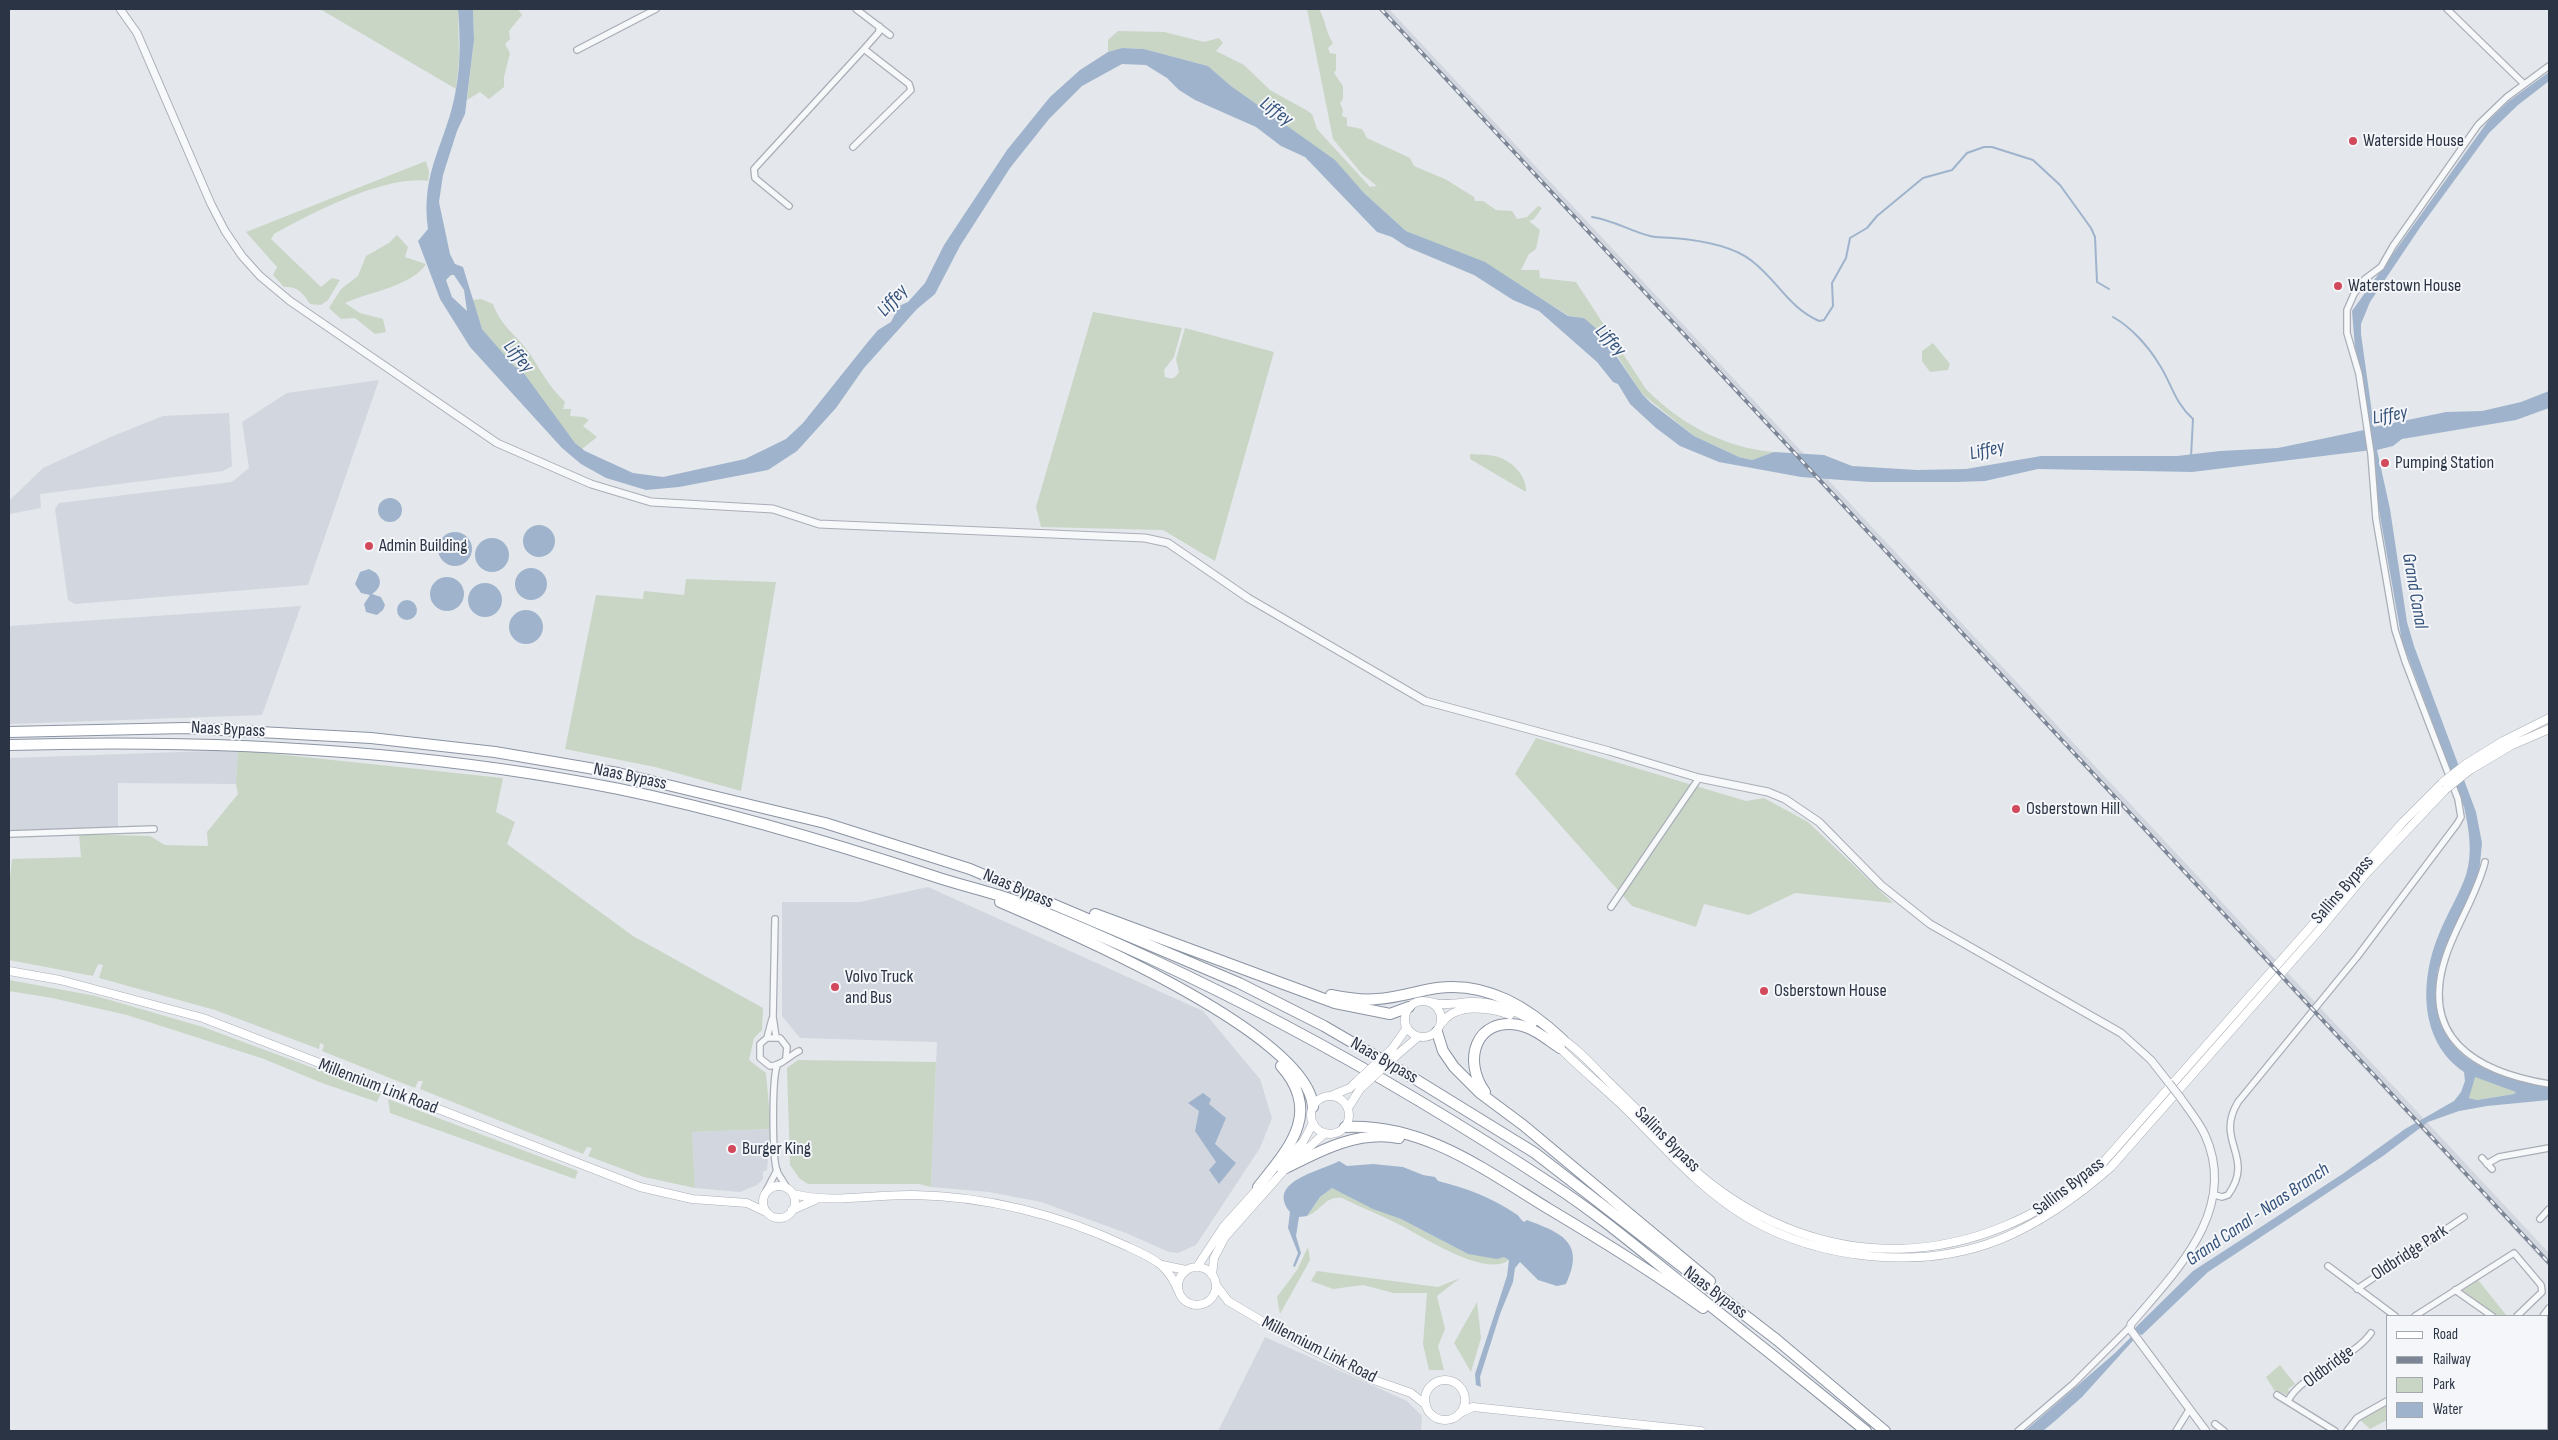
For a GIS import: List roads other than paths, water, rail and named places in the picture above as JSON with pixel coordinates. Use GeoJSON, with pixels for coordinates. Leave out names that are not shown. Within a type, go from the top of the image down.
{"type":"FeatureCollection","features":[{"type":"Feature","properties":{"kind":"highway","name":"Naas Bypass"},"geometry":{"type":"LineString","coordinates":[[9,732],[185,728],[371,738],[495,752],[618,773],[825,823],[970,869],[1239,982],[1324,1026],[1415,1078],[1535,1153],[1776,1340],[1885,1431]]}},
{"type":"Feature","properties":{"kind":"highway","name":"Naas Bypass"},"geometry":{"type":"LineString","coordinates":[[9,745],[138,743],[282,746],[412,757],[506,770],[616,789],[742,817],[861,852],[1017,902],[1220,993],[1347,1058],[1556,1187],[1648,1256],[1866,1431]]}},
{"type":"Feature","properties":{"kind":"highway"},"geometry":{"type":"LineString","coordinates":[[936,877],[1084,938],[1149,970],[1264,1041],[1299,1076],[1310,1094],[1313,1107]]}},
{"type":"Feature","properties":{"kind":"highway"},"geometry":{"type":"LineString","coordinates":[[1036,896],[1098,915],[1335,1003],[1390,1014],[1409,1007]]}},
{"type":"Feature","properties":{"kind":"highway"},"geometry":{"type":"LineString","coordinates":[[1301,990],[1343,997],[1378,999],[1439,988],[1459,987],[1486,992],[1526,1009],[1562,1044]]}},
{"type":"Feature","properties":{"kind":"highway"},"geometry":{"type":"LineString","coordinates":[[1501,1109],[1478,1082],[1473,1069],[1473,1055],[1483,1035],[1501,1025],[1522,1026],[1562,1044]]}},
{"type":"Feature","properties":{"kind":"highway"},"geometry":{"type":"LineString","coordinates":[[1439,1027],[1443,1051],[1454,1067],[1480,1093],[1580,1172],[1725,1294],[1833,1389]]}},
{"type":"Feature","properties":{"kind":"highway"},"geometry":{"type":"LineString","coordinates":[[1250,1032],[1293,1082],[1298,1093],[1301,1115],[1298,1131],[1291,1143],[1258,1187]]}},
{"type":"Feature","properties":{"kind":"highway"},"geometry":{"type":"LineString","coordinates":[[1345,1126],[1380,1127],[1448,1148],[1480,1165],[1618,1250],[1693,1300],[1824,1397]]}},
{"type":"Feature","properties":{"kind":"highway"},"geometry":{"type":"LineString","coordinates":[[1286,1168],[1318,1152],[1359,1137],[1391,1136],[1432,1143]]}},
{"type":"Feature","properties":{"kind":"main road","name":"Sallins Bypass"},"geometry":{"type":"LineString","coordinates":[[1439,1027],[1446,1016],[1459,1010],[1505,1013],[1535,1027],[1562,1044],[1700,1184],[1748,1218],[1773,1231],[1819,1247],[1872,1255],[1930,1256],[1979,1246],[2000,1239],[2047,1215],[2087,1188],[2111,1167],[2371,868],[2445,790],[2468,767],[2503,741],[2549,718]]}},
{"type":"Feature","properties":{"kind":"main road","name":"Sallins Bypass"},"geometry":{"type":"LineString","coordinates":[[1430,1002],[1441,1005],[1481,1002],[1504,1007],[1526,1017],[1592,1065],[1698,1172],[1722,1192],[1765,1218],[1806,1235],[1832,1242],[1881,1249],[1941,1246],[1978,1237],[2026,1219],[2050,1205],[2100,1166],[2396,829],[2443,782],[2494,754],[2549,729]]}},
{"type":"Feature","properties":{"kind":"main road","name":"Millennium Link Road"},"geometry":{"type":"LineString","coordinates":[[9,971],[60,980],[202,1018],[640,1187],[692,1199],[747,1203],[766,1212]]}},
{"type":"Feature","properties":{"kind":"main road"},"geometry":{"type":"LineString","coordinates":[[1313,1123],[1325,1133],[1336,1133],[1345,1126],[1349,1118],[1348,1108],[1357,1086],[1395,1051],[1418,1037],[1428,1037],[1439,1027],[1440,1010],[1430,1002],[1421,1001],[1409,1007],[1405,1022],[1406,1029],[1395,1051]]}},
{"type":"Feature","properties":{"kind":"main road"},"geometry":{"type":"LineString","coordinates":[[1405,1022],[1408,1030],[1418,1037]]}},
{"type":"Feature","properties":{"kind":"main road"},"geometry":{"type":"LineString","coordinates":[[1160,1265],[1186,1270],[1197,1267],[1224,1226],[1258,1187],[1303,1142],[1313,1123],[1313,1107],[1318,1100],[1357,1086]]}},
{"type":"Feature","properties":{"kind":"main road"},"geometry":{"type":"LineString","coordinates":[[1331,1096],[1341,1099],[1348,1108]]}},
{"type":"Feature","properties":{"kind":"main road"},"geometry":{"type":"LineString","coordinates":[[815,1200],[779,1218],[766,1212],[762,1201],[765,1194],[778,1185],[787,1188],[793,1194],[815,1200],[915,1194],[1007,1206],[1055,1218],[1105,1236],[1160,1265],[1171,1275],[1184,1299],[1193,1304],[1209,1300],[1216,1285],[1212,1275],[1214,1258],[1225,1237],[1286,1168],[1325,1133]]}},
{"type":"Feature","properties":{"kind":"main road","name":"Millennium Link Road"},"geometry":{"type":"LineString","coordinates":[[747,1203],[765,1194]]}},
{"type":"Feature","properties":{"kind":"main road"},"geometry":{"type":"LineString","coordinates":[[792,1210],[795,1202],[793,1194]]}},
{"type":"Feature","properties":{"kind":"main road"},"geometry":{"type":"LineString","coordinates":[[1197,1267],[1212,1275]]}},
{"type":"Feature","properties":{"kind":"main road"},"geometry":{"type":"LineString","coordinates":[[1178,1290],[1179,1279],[1186,1270]]}},
{"type":"Feature","properties":{"kind":"main road","name":"Millennium Link Road"},"geometry":{"type":"LineString","coordinates":[[1216,1285],[1228,1301],[1304,1346],[1371,1378],[1411,1393],[1426,1405]]}},
{"type":"Feature","properties":{"kind":"main road","name":"Millennium Link Road"},"geometry":{"type":"LineString","coordinates":[[1209,1300],[1228,1301]]}},
{"type":"Feature","properties":{"kind":"main road"},"geometry":{"type":"LineString","coordinates":[[1411,1393],[1421,1393],[1428,1390],[1436,1382],[1446,1380],[1456,1384],[1464,1398],[1474,1407]]}},
{"type":"Feature","properties":{"kind":"main road"},"geometry":{"type":"LineString","coordinates":[[1428,1390],[1426,1405],[1430,1413],[1441,1419],[1451,1418],[1474,1407],[1701,1431]]}},
{"type":"Feature","properties":{"kind":"main road"},"geometry":{"type":"LineString","coordinates":[[1460,1413],[1464,1398]]}},
{"type":"Feature","properties":{"kind":"street"},"geometry":{"type":"LineString","coordinates":[[120,9],[137,33],[211,204],[242,256],[260,276],[290,301],[497,443],[590,484],[651,502],[765,508],[819,524],[1145,538],[1168,543],[1248,598],[1425,702],[1609,751],[1699,778],[1768,792],[1801,808],[1819,822],[1882,885],[1930,924],[2121,1033],[2151,1060],[2200,1124],[2211,1150],[2215,1176],[2215,1195],[2205,1226],[2186,1259],[2130,1329],[2074,1384],[2018,1431]]}},
{"type":"Feature","properties":{"kind":"street"},"geometry":{"type":"LineString","coordinates":[[577,50],[656,9]]}},
{"type":"Feature","properties":{"kind":"street"},"geometry":{"type":"LineString","coordinates":[[856,9],[890,35]]}},
{"type":"Feature","properties":{"kind":"street"},"geometry":{"type":"LineString","coordinates":[[2447,9],[2523,84]]}},
{"type":"Feature","properties":{"kind":"street"},"geometry":{"type":"LineString","coordinates":[[789,206],[755,178],[754,169],[879,32],[879,26]]}},
{"type":"Feature","properties":{"kind":"street"},"geometry":{"type":"LineString","coordinates":[[853,147],[911,90],[909,84],[864,49]]}},
{"type":"Feature","properties":{"kind":"street"},"geometry":{"type":"LineString","coordinates":[[2215,1195],[2222,1197],[2228,1195],[2238,1175],[2240,1165],[2229,1127],[2229,1120],[2238,1102],[2357,957],[2458,824],[2460,817],[2458,799],[2399,643],[2376,519],[2372,465],[2357,365],[2347,332],[2347,310],[2350,300],[2365,279],[2381,267],[2393,246],[2478,125],[2523,84],[2549,66]]}},
{"type":"Feature","properties":{"kind":"street"},"geometry":{"type":"LineString","coordinates":[[1611,907],[1699,778]]}},
{"type":"Feature","properties":{"kind":"street"},"geometry":{"type":"LineString","coordinates":[[9,834],[154,830]]}},
{"type":"Feature","properties":{"kind":"street"},"geometry":{"type":"LineString","coordinates":[[2485,862],[2478,886],[2452,940],[2442,967],[2440,998],[2444,1022],[2457,1046],[2480,1062],[2500,1071],[2549,1084]]}},
{"type":"Feature","properties":{"kind":"street"},"geometry":{"type":"LineString","coordinates":[[775,918],[773,1017],[776,1037]]}},
{"type":"Feature","properties":{"kind":"street"},"geometry":{"type":"LineString","coordinates":[[773,1017],[767,1038],[760,1044],[758,1054],[773,1075]]}},
{"type":"Feature","properties":{"kind":"street"},"geometry":{"type":"LineString","coordinates":[[767,1038],[776,1037],[783,1040],[787,1047],[786,1057]]}},
{"type":"Feature","properties":{"kind":"street"},"geometry":{"type":"LineString","coordinates":[[787,1047],[799,1051],[786,1057],[777,1066],[773,1075],[777,1170],[787,1188]]}},
{"type":"Feature","properties":{"kind":"street"},"geometry":{"type":"LineString","coordinates":[[766,1065],[777,1066]]}},
{"type":"Feature","properties":{"kind":"street"},"geometry":{"type":"LineString","coordinates":[[2482,1158],[2490,1166],[2499,1158],[2549,1148]]}},
{"type":"Feature","properties":{"kind":"street"},"geometry":{"type":"LineString","coordinates":[[765,1194],[777,1170]]}},
{"type":"Feature","properties":{"kind":"street"},"geometry":{"type":"LineString","coordinates":[[2540,1219],[2549,1209]]}},
{"type":"Feature","properties":{"kind":"street","name":"Oldbridge Park"},"geometry":{"type":"LineString","coordinates":[[2357,1288],[2464,1217]]}},
{"type":"Feature","properties":{"kind":"street"},"geometry":{"type":"LineString","coordinates":[[2417,1315],[2514,1253],[2541,1284],[2542,1292],[2518,1315]]}},
{"type":"Feature","properties":{"kind":"street","name":"Oldbridge Park"},"geometry":{"type":"LineString","coordinates":[[2328,1266],[2394,1315]]}},
{"type":"Feature","properties":{"kind":"street"},"geometry":{"type":"LineString","coordinates":[[2455,1290],[2491,1315]]}},
{"type":"Feature","properties":{"kind":"street"},"geometry":{"type":"LineString","coordinates":[[2130,1329],[2206,1431]]}},
{"type":"Feature","properties":{"kind":"street","name":"Oldbridge"},"geometry":{"type":"LineString","coordinates":[[2288,1401],[2304,1385],[2350,1352],[2371,1333]]}},
{"type":"Feature","properties":{"kind":"street","name":"Oldbridge"},"geometry":{"type":"LineString","coordinates":[[2278,1395],[2331,1430]]}},
{"type":"Feature","properties":{"kind":"street"},"geometry":{"type":"LineString","coordinates":[[2347,1431],[2357,1418],[2386,1402]]}},
{"type":"Feature","properties":{"kind":"street"},"geometry":{"type":"LineString","coordinates":[[2176,1431],[2189,1410]]}},
{"type":"Feature","properties":{"kind":"street"},"geometry":{"type":"LineString","coordinates":[[2215,1424],[2224,1431]]}},
{"type":"Feature","properties":{"kind":"water"},"geometry":{"type":"Polygon","coordinates":[[[458,9],[473,9],[474,40],[465,114],[457,131],[443,175],[439,202],[450,254],[455,264],[463,267],[482,329],[515,367],[520,368],[575,443],[585,451],[633,473],[663,477],[745,459],[786,439],[803,423],[878,330],[891,322],[899,306],[908,302],[925,283],[944,245],[1007,150],[1050,97],[1080,70],[1108,52],[1122,48],[1144,49],[1208,66],[1231,86],[1335,160],[1364,193],[1406,231],[1485,262],[1568,316],[1584,318],[1600,332],[1642,394],[1694,436],[1739,457],[1752,460],[1774,452],[1824,455],[1852,466],[1917,470],[1966,469],[2041,456],[2177,456],[2220,451],[2278,448],[2369,429],[2355,348],[2352,311],[2488,121],[2509,101],[2549,72],[2549,81],[2518,105],[2489,133],[2421,226],[2370,302],[2361,324],[2361,334],[2374,427],[2446,412],[2482,411],[2521,402],[2549,391],[2549,408],[2516,420],[2402,439],[2393,446],[2377,450],[2390,509],[2407,622],[2414,646],[2476,812],[2482,843],[2479,874],[2438,969],[2436,997],[2440,1021],[2449,1039],[2463,1054],[2480,1066],[2500,1075],[2549,1087],[2549,1100],[2487,1106],[2459,1111],[2428,1122],[2383,1156],[2208,1272],[2142,1335],[2139,1334],[2082,1397],[2055,1421],[2043,1431],[2025,1431],[2115,1353],[2136,1332],[2135,1328],[2193,1271],[2344,1173],[2405,1129],[2454,1101],[2461,1092],[2465,1081],[2464,1072],[2449,1059],[2438,1044],[2431,1027],[2426,989],[2428,970],[2433,952],[2442,927],[2466,875],[2470,849],[2469,833],[2464,807],[2402,641],[2376,493],[2372,450],[2192,472],[2038,469],[1985,481],[1958,482],[1869,482],[1801,477],[1719,462],[1680,446],[1656,428],[1630,404],[1618,384],[1613,382],[1597,362],[1539,311],[1513,300],[1474,275],[1407,247],[1392,237],[1377,232],[1305,157],[1281,146],[1256,127],[1195,100],[1179,90],[1167,78],[1146,65],[1122,64],[1082,86],[1049,119],[1010,168],[960,246],[935,294],[917,309],[864,368],[836,408],[797,451],[768,470],[679,487],[646,490],[606,478],[581,464],[562,448],[470,347],[440,299],[418,241],[428,229],[427,208],[431,173],[452,108],[458,79],[460,38],[458,9]],[[451,275],[446,280],[452,297],[467,311],[464,290],[454,275],[451,275]],[[2475,1077],[2469,1098],[2477,1100],[2514,1094],[2516,1092],[2475,1077]]]}},
{"type":"Feature","properties":{"kind":"water"},"geometry":{"type":"Polygon","coordinates":[[[385,498],[395,498],[402,505],[402,515],[395,522],[385,522],[378,515],[378,505],[385,498]]]}},
{"type":"Feature","properties":{"kind":"water"},"geometry":{"type":"Polygon","coordinates":[[[539,525],[551,529],[555,541],[551,553],[539,557],[527,553],[523,541],[527,529],[539,525]]]}},
{"type":"Feature","properties":{"kind":"water"},"geometry":{"type":"Polygon","coordinates":[[[455,532],[467,537],[472,549],[467,561],[455,566],[443,561],[438,549],[443,537],[455,532]]]}},
{"type":"Feature","properties":{"kind":"water"},"geometry":{"type":"Polygon","coordinates":[[[492,538],[504,543],[509,555],[504,567],[492,572],[480,567],[475,555],[480,543],[492,538]]]}},
{"type":"Feature","properties":{"kind":"water"},"geometry":{"type":"Polygon","coordinates":[[[531,568],[537,569],[542,573],[546,578],[546,590],[542,595],[537,599],[531,600],[525,599],[520,595],[516,590],[515,584],[516,578],[520,573],[525,569],[531,568]]]}},
{"type":"Feature","properties":{"kind":"water"},"geometry":{"type":"Polygon","coordinates":[[[369,569],[376,573],[380,582],[377,590],[372,594],[381,597],[385,605],[383,610],[377,615],[366,612],[364,604],[370,595],[361,593],[355,584],[360,572],[369,569]]]}},
{"type":"Feature","properties":{"kind":"water"},"geometry":{"type":"Polygon","coordinates":[[[447,577],[459,582],[464,594],[459,606],[447,611],[435,606],[430,594],[435,582],[447,577]]]}},
{"type":"Feature","properties":{"kind":"water"},"geometry":{"type":"Polygon","coordinates":[[[485,583],[497,588],[502,600],[497,612],[485,617],[473,612],[468,600],[473,588],[485,583]]]}},
{"type":"Feature","properties":{"kind":"water"},"geometry":{"type":"Polygon","coordinates":[[[407,600],[414,603],[417,610],[414,617],[407,620],[400,617],[397,610],[400,603],[407,600]]]}},
{"type":"Feature","properties":{"kind":"water"},"geometry":{"type":"Polygon","coordinates":[[[526,610],[533,611],[538,615],[542,620],[542,634],[538,639],[533,643],[526,644],[519,643],[514,639],[510,634],[509,627],[510,620],[514,615],[519,611],[526,610]]]}},
{"type":"Feature","properties":{"kind":"water"},"geometry":{"type":"Polygon","coordinates":[[[1203,1093],[1211,1099],[1209,1104],[1226,1118],[1215,1144],[1236,1163],[1219,1184],[1209,1170],[1216,1162],[1195,1131],[1199,1111],[1188,1103],[1203,1093]]]}},
{"type":"Feature","properties":{"kind":"water"},"geometry":{"type":"Polygon","coordinates":[[[1339,1161],[1347,1166],[1373,1164],[1403,1167],[1423,1175],[1435,1177],[1438,1181],[1488,1198],[1516,1214],[1524,1222],[1527,1220],[1550,1230],[1567,1241],[1573,1258],[1566,1284],[1557,1286],[1538,1280],[1520,1262],[1515,1268],[1513,1282],[1500,1314],[1480,1377],[1481,1387],[1476,1385],[1475,1374],[1507,1276],[1509,1260],[1504,1257],[1497,1259],[1468,1254],[1401,1219],[1373,1209],[1332,1188],[1320,1197],[1307,1216],[1299,1217],[1296,1236],[1301,1253],[1295,1267],[1293,1266],[1298,1253],[1288,1228],[1290,1212],[1284,1201],[1285,1192],[1290,1185],[1309,1173],[1339,1161]]]}},
{"type":"Feature","properties":{"kind":"waterway"},"geometry":{"type":"LineString","coordinates":[[1592,217],[1650,236],[1704,242],[1735,251],[1761,269],[1799,309],[1819,321],[1824,320],[1833,306],[1832,283],[1846,258],[1850,238],[1867,228],[1877,216],[1923,178],[1952,170],[1967,153],[1984,147],[1992,147],[2033,160],[2060,185],[2091,228],[2095,237],[2097,282],[2109,289]]}},
{"type":"Feature","properties":{"kind":"waterway"},"geometry":{"type":"LineString","coordinates":[[2113,317],[2133,332],[2150,350],[2182,406],[2193,419],[2191,457]]}},
{"type":"Feature","properties":{"kind":"railway"},"geometry":{"type":"LineString","coordinates":[[1381,9],[2549,1263]]}},
{"type":"Feature","properties":{"kind":"place","name":"Waterside House"},"geometry":{"type":"Point","coordinates":[2353,141]}},
{"type":"Feature","properties":{"kind":"place","name":"Waterstown House"},"geometry":{"type":"Point","coordinates":[2338,286]}},
{"type":"Feature","properties":{"kind":"place","name":"Pumping Station"},"geometry":{"type":"Point","coordinates":[2385,463]}},
{"type":"Feature","properties":{"kind":"place","name":"Admin Building"},"geometry":{"type":"Point","coordinates":[369,546]}},
{"type":"Feature","properties":{"kind":"place","name":"Osberstown Hill"},"geometry":{"type":"Point","coordinates":[2016,809]}},
{"type":"Feature","properties":{"kind":"place","name":"Volvo Truck and Bus"},"geometry":{"type":"Point","coordinates":[835,987]}},
{"type":"Feature","properties":{"kind":"place","name":"Osberstown House"},"geometry":{"type":"Point","coordinates":[1764,991]}},
{"type":"Feature","properties":{"kind":"place","name":"Burger King"},"geometry":{"type":"Point","coordinates":[732,1149]}},
{"type":"Feature","properties":{"kind":"water label","name":"Liffey"},"geometry":{"type":"Point","coordinates":[1276,112]}},
{"type":"Feature","properties":{"kind":"water label","name":"Liffey"},"geometry":{"type":"Point","coordinates":[893,301]}},
{"type":"Feature","properties":{"kind":"water label","name":"Liffey"},"geometry":{"type":"Point","coordinates":[1610,341]}},
{"type":"Feature","properties":{"kind":"water label","name":"Liffey"},"geometry":{"type":"Point","coordinates":[518,357]}},
{"type":"Feature","properties":{"kind":"water label","name":"Liffey"},"geometry":{"type":"Point","coordinates":[2390,416]}},
{"type":"Feature","properties":{"kind":"water label","name":"Liffey"},"geometry":{"type":"Point","coordinates":[1987,451]}},
{"type":"Feature","properties":{"kind":"water label","name":"Grand Canal"},"geometry":{"type":"Point","coordinates":[2414,591]}},
{"type":"Feature","properties":{"kind":"water label","name":"Grand Canal - Naas Branch"},"geometry":{"type":"Point","coordinates":[2258,1215]}}]}
